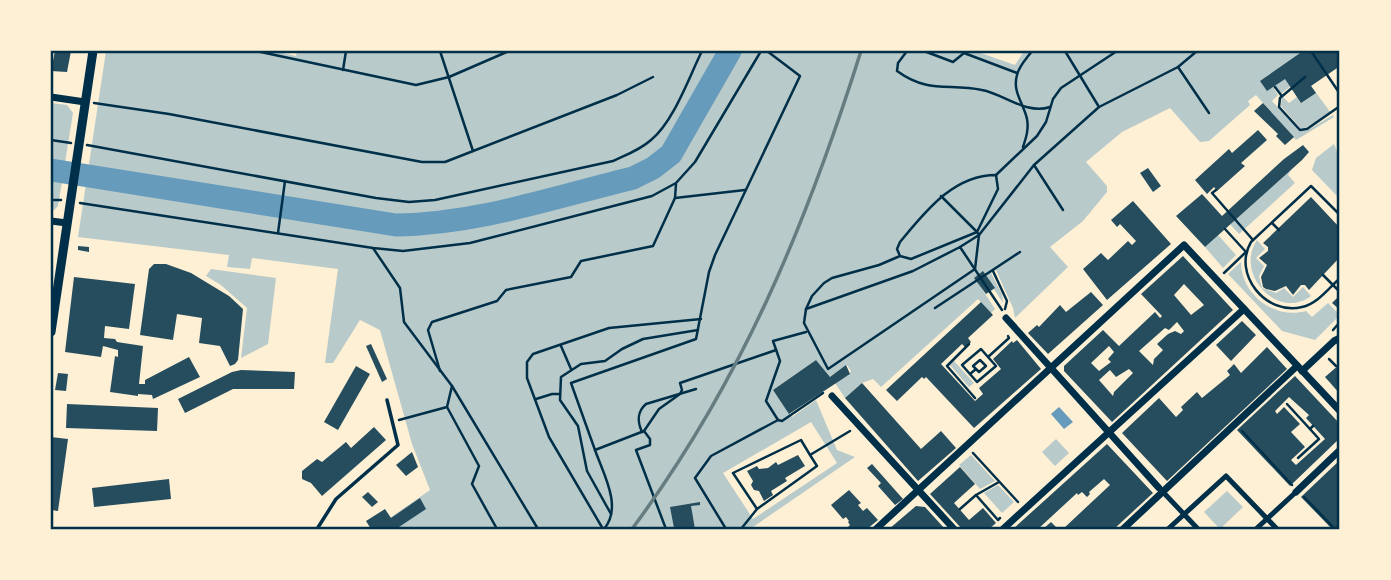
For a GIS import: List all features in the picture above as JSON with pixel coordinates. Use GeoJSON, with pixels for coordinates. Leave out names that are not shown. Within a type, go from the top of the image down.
{"type":"FeatureCollection","features":[{"type":"Feature","properties":{"kind":"street"},"geometry":{"type":"LineString","coordinates":[[51,332],[93,51]]}},
{"type":"Feature","properties":{"kind":"street"},"geometry":{"type":"LineString","coordinates":[[51,97],[85,102]]}},
{"type":"Feature","properties":{"kind":"street"},"geometry":{"type":"LineString","coordinates":[[51,221],[67,223]]}},
{"type":"Feature","properties":{"kind":"street"},"geometry":{"type":"LineString","coordinates":[[876,529],[1184,246],[1340,411]]}},
{"type":"Feature","properties":{"kind":"street"},"geometry":{"type":"LineString","coordinates":[[1003,529],[1244,309]]}},
{"type":"Feature","properties":{"kind":"street"},"geometry":{"type":"LineString","coordinates":[[1004,314],[1198,529]]}},
{"type":"Feature","properties":{"kind":"street"},"geometry":{"type":"LineString","coordinates":[[1123,529],[1161,490],[1300,369],[1340,338]]}},
{"type":"Feature","properties":{"kind":"street"},"geometry":{"type":"LineString","coordinates":[[832,396],[954,529]]}},
{"type":"Feature","properties":{"kind":"street"},"geometry":{"type":"LineString","coordinates":[[1255,529],[1340,450]]}},
{"type":"Feature","properties":{"kind":"street"},"geometry":{"type":"LineString","coordinates":[[1168,529],[1226,476],[1277,529]]}},
{"type":"Feature","properties":{"kind":"lane"},"geometry":{"type":"LineString","coordinates":[[317,529],[336,499],[398,445],[387,400]]}},
{"type":"Feature","properties":{"kind":"path"},"geometry":{"type":"LineString","coordinates":[[256,51],[416,85],[449,77],[509,51]]}},
{"type":"Feature","properties":{"kind":"path"},"geometry":{"type":"LineString","coordinates":[[343,70],[346,51]]}},
{"type":"Feature","properties":{"kind":"path"},"geometry":{"type":"LineString","coordinates":[[440,51],[473,151]]}},
{"type":"Feature","properties":{"kind":"path"},"geometry":{"type":"LineString","coordinates":[[87,145],[376,198],[409,202],[435,200],[613,161],[639,149],[653,139],[670,114],[702,51]]}},
{"type":"Feature","properties":{"kind":"path"},"geometry":{"type":"LineString","coordinates":[[76,203],[373,248],[403,251],[470,243],[638,202],[676,183],[702,152],[761,51]]}},
{"type":"Feature","properties":{"kind":"path"},"geometry":{"type":"LineString","coordinates":[[603,529],[611,514],[612,500],[571,383],[696,339],[715,254],[800,76],[767,51]]}},
{"type":"Feature","properties":{"kind":"path"},"geometry":{"type":"LineString","coordinates":[[906,51],[898,63],[898,71],[919,84],[982,90],[1004,100],[1036,109],[1050,107]]}},
{"type":"Feature","properties":{"kind":"path"},"geometry":{"type":"LineString","coordinates":[[924,51],[953,62],[966,52],[1017,73]]}},
{"type":"Feature","properties":{"kind":"path"},"geometry":{"type":"LineString","coordinates":[[1023,147],[1028,127],[1026,113],[1018,97],[1017,73],[1032,51]]}},
{"type":"Feature","properties":{"kind":"path"},"geometry":{"type":"LineString","coordinates":[[1065,51],[1099,107]]}},
{"type":"Feature","properties":{"kind":"path"},"geometry":{"type":"LineString","coordinates":[[900,256],[897,249],[900,242],[941,195],[979,177],[996,175],[1037,135],[1046,122],[1050,107],[1061,88],[1117,51]]}},
{"type":"Feature","properties":{"kind":"path"},"geometry":{"type":"LineString","coordinates":[[806,309],[913,271],[960,247],[978,234],[1034,165],[1099,107],[1178,67],[1197,51]]}},
{"type":"Feature","properties":{"kind":"path"},"geometry":{"type":"LineString","coordinates":[[1311,51],[1340,94]]}},
{"type":"Feature","properties":{"kind":"path"},"geometry":{"type":"LineString","coordinates":[[1178,67],[1209,113]]}},
{"type":"Feature","properties":{"kind":"path"},"geometry":{"type":"LineString","coordinates":[[92,114],[93,103],[156,112],[422,162],[445,162],[617,95],[653,77]]}},
{"type":"Feature","properties":{"kind":"path"},"geometry":{"type":"LineString","coordinates":[[1305,77],[1281,95],[1279,107],[1300,130],[1307,129],[1339,107]]}},
{"type":"Feature","properties":{"kind":"path"},"geometry":{"type":"LineString","coordinates":[[1275,87],[1281,95]]}},
{"type":"Feature","properties":{"kind":"path"},"geometry":{"type":"LineString","coordinates":[[1339,107],[1340,125]]}},
{"type":"Feature","properties":{"kind":"path"},"geometry":{"type":"LineString","coordinates":[[86,152],[88,135]]}},
{"type":"Feature","properties":{"kind":"path"},"geometry":{"type":"LineString","coordinates":[[51,140],[71,143]]}},
{"type":"Feature","properties":{"kind":"path"},"geometry":{"type":"LineString","coordinates":[[1034,165],[1063,210]]}},
{"type":"Feature","properties":{"kind":"path"},"geometry":{"type":"LineString","coordinates":[[975,269],[978,234],[998,189],[996,175]]}},
{"type":"Feature","properties":{"kind":"path"},"geometry":{"type":"LineString","coordinates":[[278,234],[285,181]]}},
{"type":"Feature","properties":{"kind":"path"},"geometry":{"type":"LineString","coordinates":[[440,371],[428,330],[432,322],[497,301],[506,290],[571,277],[581,261],[653,246],[676,198],[676,183]]}},
{"type":"Feature","properties":{"kind":"path"},"geometry":{"type":"LineString","coordinates":[[1226,271],[1246,252],[1253,240],[1311,186],[1340,213]]}},
{"type":"Feature","properties":{"kind":"path"},"geometry":{"type":"LineString","coordinates":[[1216,190],[1212,194],[1253,240]]}},
{"type":"Feature","properties":{"kind":"path"},"geometry":{"type":"LineString","coordinates":[[676,198],[746,191]]}},
{"type":"Feature","properties":{"kind":"path"},"geometry":{"type":"LineString","coordinates":[[941,195],[978,234]]}},
{"type":"Feature","properties":{"kind":"path"},"geometry":{"type":"LineString","coordinates":[[51,200],[62,200]]}},
{"type":"Feature","properties":{"kind":"path"},"geometry":{"type":"LineString","coordinates":[[1272,223],[1279,230]]}},
{"type":"Feature","properties":{"kind":"path"},"geometry":{"type":"LineString","coordinates":[[1225,229],[1246,252],[1247,273],[1253,287],[1280,306],[1294,309],[1312,304],[1340,278]]}},
{"type":"Feature","properties":{"kind":"path"},"geometry":{"type":"LineString","coordinates":[[975,269],[828,369],[807,332],[804,320],[806,309],[812,296],[827,281],[900,256],[911,259],[978,234]]}},
{"type":"Feature","properties":{"kind":"path"},"geometry":{"type":"LineString","coordinates":[[960,247],[999,305]]}},
{"type":"Feature","properties":{"kind":"path"},"geometry":{"type":"LineString","coordinates":[[373,248],[400,288],[404,322],[452,386],[538,529]]}},
{"type":"Feature","properties":{"kind":"path"},"geometry":{"type":"LineString","coordinates":[[935,309],[1020,252]]}},
{"type":"Feature","properties":{"kind":"path"},"geometry":{"type":"LineString","coordinates":[[992,269],[1007,301],[1004,314]]}},
{"type":"Feature","properties":{"kind":"path"},"geometry":{"type":"LineString","coordinates":[[1323,275],[1340,292]]}},
{"type":"Feature","properties":{"kind":"path"},"geometry":{"type":"LineString","coordinates":[[603,529],[549,437],[526,374],[527,362],[533,354],[609,328],[701,319]]}},
{"type":"Feature","properties":{"kind":"path"},"geometry":{"type":"LineString","coordinates":[[611,514],[587,471],[578,426],[566,410],[559,394],[561,377],[581,364],[605,361],[629,345],[643,340],[698,330]]}},
{"type":"Feature","properties":{"kind":"path"},"geometry":{"type":"LineString","coordinates":[[983,363],[1009,338],[1003,331]]}},
{"type":"Feature","properties":{"kind":"path"},"geometry":{"type":"LineString","coordinates":[[778,419],[766,401],[780,361],[773,341],[807,332]]}},
{"type":"Feature","properties":{"kind":"path"},"geometry":{"type":"LineString","coordinates":[[968,344],[947,366],[975,398]]}},
{"type":"Feature","properties":{"kind":"path"},"geometry":{"type":"LineString","coordinates":[[561,345],[571,369]]}},
{"type":"Feature","properties":{"kind":"path"},"geometry":{"type":"LineString","coordinates":[[981,349],[996,366],[977,382],[962,365],[972,357],[981,349]]}},
{"type":"Feature","properties":{"kind":"path"},"geometry":{"type":"LineString","coordinates":[[595,450],[643,432],[659,409],[680,394],[680,383],[776,350]]}},
{"type":"Feature","properties":{"kind":"path"},"geometry":{"type":"LineString","coordinates":[[972,357],[976,363]]}},
{"type":"Feature","properties":{"kind":"path"},"geometry":{"type":"LineString","coordinates":[[1327,357],[1336,366]]}},
{"type":"Feature","properties":{"kind":"path"},"geometry":{"type":"LineString","coordinates":[[980,359],[983,363],[986,366],[979,372],[973,366],[980,359]]}},
{"type":"Feature","properties":{"kind":"path"},"geometry":{"type":"LineString","coordinates":[[970,374],[976,369]]}},
{"type":"Feature","properties":{"kind":"path"},"geometry":{"type":"LineString","coordinates":[[982,369],[986,374]]}},
{"type":"Feature","properties":{"kind":"path"},"geometry":{"type":"LineString","coordinates":[[452,386],[447,407],[479,466],[472,484],[497,529]]}},
{"type":"Feature","properties":{"kind":"path"},"geometry":{"type":"LineString","coordinates":[[666,529],[636,450],[650,445],[650,439],[643,432],[638,420],[643,406],[650,402],[696,388]]}},
{"type":"Feature","properties":{"kind":"path"},"geometry":{"type":"LineString","coordinates":[[726,529],[695,478],[711,456],[778,419],[782,421],[827,390],[832,396]]}},
{"type":"Feature","properties":{"kind":"path"},"geometry":{"type":"LineString","coordinates":[[536,400],[559,394]]}},
{"type":"Feature","properties":{"kind":"path"},"geometry":{"type":"LineString","coordinates":[[1287,404],[1311,427],[1319,439],[1298,458]]}},
{"type":"Feature","properties":{"kind":"path"},"geometry":{"type":"LineString","coordinates":[[393,422],[447,407]]}},
{"type":"Feature","properties":{"kind":"path"},"geometry":{"type":"LineString","coordinates":[[1295,413],[1300,408]]}},
{"type":"Feature","properties":{"kind":"path"},"geometry":{"type":"LineString","coordinates":[[810,455],[859,426]]}},
{"type":"Feature","properties":{"kind":"path"},"geometry":{"type":"LineString","coordinates":[[1239,428],[1335,529]]}},
{"type":"Feature","properties":{"kind":"path"},"geometry":{"type":"LineString","coordinates":[[741,529],[757,509],[817,466],[801,440],[733,473],[757,509]]}},
{"type":"Feature","properties":{"kind":"path"},"geometry":{"type":"LineString","coordinates":[[975,450],[973,453],[999,482],[1018,502],[1020,500]]}},
{"type":"Feature","properties":{"kind":"path"},"geometry":{"type":"LineString","coordinates":[[960,509],[976,495],[999,482]]}},
{"type":"Feature","properties":{"kind":"path"},"geometry":{"type":"LineString","coordinates":[[976,495],[998,520],[1008,511]]}},
{"type":"Feature","properties":{"kind":"shaded area"},"geometry":{"type":"Polygon","coordinates":[[[106,51],[274,51],[296,56],[297,51],[975,51],[1015,65],[1024,51],[1303,51],[1299,79],[1281,94],[1277,88],[1274,89],[1278,95],[1272,101],[1299,130],[1306,131],[1333,115],[1334,117],[1296,140],[1256,95],[1248,101],[1250,105],[1209,141],[1200,142],[1170,108],[1122,132],[1086,162],[1107,186],[1107,192],[1083,221],[1050,247],[1068,267],[1015,318],[996,270],[991,273],[1002,294],[1003,303],[983,272],[975,278],[995,309],[991,313],[978,299],[881,387],[873,379],[862,383],[845,398],[835,383],[849,375],[851,371],[847,365],[830,377],[816,360],[773,390],[792,417],[816,400],[837,450],[855,457],[750,529],[374,529],[430,490],[412,444],[380,330],[360,320],[333,363],[325,363],[338,269],[252,258],[250,269],[227,267],[229,255],[78,237],[106,51]],[[811,422],[723,473],[753,519],[837,463],[811,422]]]}},
{"type":"Feature","properties":{"kind":"shaded area"},"geometry":{"type":"Polygon","coordinates":[[[1311,86],[1331,113],[1304,129],[1300,128],[1281,106],[1282,96],[1289,103],[1311,86]]]}},
{"type":"Feature","properties":{"kind":"shaded area"},"geometry":{"type":"Polygon","coordinates":[[[51,103],[67,105],[73,113],[58,206],[51,213],[51,103]]]}},
{"type":"Feature","properties":{"kind":"shaded area"},"geometry":{"type":"Polygon","coordinates":[[[1334,144],[1340,159],[1340,199],[1312,170],[1316,158],[1334,144]]]}},
{"type":"Feature","properties":{"kind":"shaded area"},"geometry":{"type":"Polygon","coordinates":[[[1292,168],[1288,175],[1295,183],[1239,234],[1230,224],[1292,168]]]}},
{"type":"Feature","properties":{"kind":"shaded area"},"geometry":{"type":"Polygon","coordinates":[[[1218,235],[1236,255],[1223,268],[1205,247],[1218,235]]]}},
{"type":"Feature","properties":{"kind":"shaded area"},"geometry":{"type":"Polygon","coordinates":[[[1257,240],[1265,249],[1256,258],[1264,266],[1259,276],[1262,288],[1276,293],[1284,288],[1293,297],[1303,287],[1311,296],[1298,302],[1285,303],[1263,290],[1251,267],[1251,253],[1257,240]]]}},
{"type":"Feature","properties":{"kind":"shaded area"},"geometry":{"type":"Polygon","coordinates":[[[1241,262],[1242,274],[1253,294],[1271,308],[1282,312],[1306,311],[1312,317],[1328,303],[1340,315],[1315,340],[1282,331],[1228,274],[1241,262]]]}},
{"type":"Feature","properties":{"kind":"shaded area"},"geometry":{"type":"Polygon","coordinates":[[[211,269],[276,278],[268,344],[241,358],[247,308],[221,285],[206,276],[211,269]]]}},
{"type":"Feature","properties":{"kind":"shaded area"},"geometry":{"type":"Polygon","coordinates":[[[954,361],[974,383],[969,387],[950,365],[954,361]]]}},
{"type":"Feature","properties":{"kind":"shaded area"},"geometry":{"type":"Polygon","coordinates":[[[1056,439],[1069,453],[1055,466],[1042,452],[1056,439]]]}},
{"type":"Feature","properties":{"kind":"shaded area"},"geometry":{"type":"Polygon","coordinates":[[[971,455],[995,481],[980,489],[959,465],[971,455]]]}},
{"type":"Feature","properties":{"kind":"shaded area"},"geometry":{"type":"Polygon","coordinates":[[[998,485],[1014,502],[1002,513],[984,493],[998,485]]]}},
{"type":"Feature","properties":{"kind":"shaded area"},"geometry":{"type":"Polygon","coordinates":[[[1227,491],[1243,507],[1220,529],[1204,512],[1227,491]]]}},
{"type":"Feature","properties":{"kind":"water"},"geometry":{"type":"Polygon","coordinates":[[[1059,407],[1073,422],[1064,429],[1051,414],[1059,407]]]}},
{"type":"Feature","properties":{"kind":"building"},"geometry":{"type":"Polygon","coordinates":[[[55,51],[71,51],[67,72],[51,71],[55,51]]]}},
{"type":"Feature","properties":{"kind":"building"},"geometry":{"type":"Polygon","coordinates":[[[1303,51],[1340,51],[1340,66],[1311,86],[1316,93],[1301,103],[1285,79],[1267,91],[1260,81],[1303,51]]]}},
{"type":"Feature","properties":{"kind":"building"},"geometry":{"type":"Polygon","coordinates":[[[1263,103],[1294,137],[1285,145],[1276,136],[1278,134],[1254,111],[1263,103]]]}},
{"type":"Feature","properties":{"kind":"building"},"geometry":{"type":"Polygon","coordinates":[[[1258,130],[1267,140],[1241,163],[1245,166],[1217,191],[1214,187],[1207,194],[1195,180],[1229,149],[1232,153],[1258,130]]]}},
{"type":"Feature","properties":{"kind":"building"},"geometry":{"type":"Polygon","coordinates":[[[1303,145],[1309,152],[1302,160],[1205,247],[1176,216],[1202,194],[1222,216],[1303,145]]]}},
{"type":"Feature","properties":{"kind":"building"},"geometry":{"type":"Polygon","coordinates":[[[1148,168],[1161,186],[1153,192],[1140,173],[1148,168]]]}},
{"type":"Feature","properties":{"kind":"building"},"geometry":{"type":"Polygon","coordinates":[[[1311,197],[1340,228],[1340,257],[1309,290],[1305,285],[1301,285],[1293,295],[1286,286],[1275,291],[1266,289],[1261,277],[1267,265],[1259,258],[1268,251],[1268,247],[1263,243],[1311,197]]]}},
{"type":"Feature","properties":{"kind":"building"},"geometry":{"type":"Polygon","coordinates":[[[1133,201],[1171,244],[1107,300],[1083,269],[1101,253],[1108,260],[1128,241],[1132,245],[1136,241],[1120,224],[1117,227],[1111,220],[1133,201]]]}},
{"type":"Feature","properties":{"kind":"building"},"geometry":{"type":"Polygon","coordinates":[[[78,246],[89,247],[89,252],[78,250],[78,246]]]}},
{"type":"Feature","properties":{"kind":"building"},"geometry":{"type":"Polygon","coordinates":[[[1183,256],[1233,310],[1112,422],[1064,371],[1064,366],[1103,330],[1119,346],[1155,312],[1160,318],[1162,316],[1141,294],[1183,256]],[[1184,284],[1174,295],[1191,315],[1204,305],[1184,284]],[[1177,322],[1169,330],[1165,328],[1139,351],[1153,365],[1154,359],[1163,350],[1157,344],[1168,334],[1175,331],[1181,334],[1184,331],[1177,322]],[[1109,346],[1091,363],[1099,371],[1111,362],[1108,359],[1114,352],[1109,346]],[[1129,369],[1116,377],[1110,370],[1099,380],[1113,396],[1133,373],[1129,369]]]}},
{"type":"Feature","properties":{"kind":"building"},"geometry":{"type":"Polygon","coordinates":[[[154,264],[166,264],[191,273],[229,296],[243,309],[238,360],[235,364],[230,366],[220,346],[199,343],[202,318],[177,314],[173,340],[140,335],[149,269],[154,264]]]}},
{"type":"Feature","properties":{"kind":"building"},"geometry":{"type":"Polygon","coordinates":[[[983,271],[995,288],[986,294],[974,278],[983,271]]]}},
{"type":"Feature","properties":{"kind":"building"},"geometry":{"type":"Polygon","coordinates":[[[74,277],[135,284],[129,329],[105,326],[104,338],[143,346],[139,384],[145,384],[145,380],[189,357],[200,377],[153,399],[152,395],[110,392],[118,350],[103,346],[101,357],[65,352],[74,277]]]}},
{"type":"Feature","properties":{"kind":"building"},"geometry":{"type":"Polygon","coordinates":[[[1091,292],[1103,305],[1048,354],[1028,333],[1037,325],[1039,327],[1060,305],[1066,312],[1091,292]]]}},
{"type":"Feature","properties":{"kind":"building"},"geometry":{"type":"Polygon","coordinates":[[[1340,295],[1340,310],[1332,303],[1340,295]]]}},
{"type":"Feature","properties":{"kind":"building"},"geometry":{"type":"Polygon","coordinates":[[[981,302],[993,315],[968,338],[971,342],[965,347],[962,344],[941,364],[975,401],[983,394],[979,388],[1001,369],[993,359],[1012,341],[1013,343],[1017,340],[1041,369],[974,428],[926,377],[922,377],[897,401],[886,390],[981,302]]]}},
{"type":"Feature","properties":{"kind":"building"},"geometry":{"type":"Polygon","coordinates":[[[1242,321],[1256,335],[1231,361],[1216,345],[1242,321]]]}},
{"type":"Feature","properties":{"kind":"building"},"geometry":{"type":"Polygon","coordinates":[[[371,344],[387,379],[382,382],[366,346],[371,344]]]}},
{"type":"Feature","properties":{"kind":"building"},"geometry":{"type":"Polygon","coordinates":[[[1267,347],[1287,369],[1167,481],[1122,433],[1159,398],[1176,417],[1183,410],[1181,407],[1197,392],[1202,398],[1230,375],[1227,371],[1234,364],[1241,373],[1267,347]]]}},
{"type":"Feature","properties":{"kind":"building"},"geometry":{"type":"Polygon","coordinates":[[[816,360],[830,377],[846,365],[850,374],[789,414],[773,390],[816,360]]]}},
{"type":"Feature","properties":{"kind":"building"},"geometry":{"type":"Polygon","coordinates":[[[1340,364],[1340,394],[1325,377],[1340,364]]]}},
{"type":"Feature","properties":{"kind":"building"},"geometry":{"type":"Polygon","coordinates":[[[356,366],[370,374],[338,430],[324,422],[356,366]]]}},
{"type":"Feature","properties":{"kind":"building"},"geometry":{"type":"Polygon","coordinates":[[[241,370],[295,372],[294,389],[233,389],[185,413],[178,399],[241,370]]]}},
{"type":"Feature","properties":{"kind":"building"},"geometry":{"type":"Polygon","coordinates":[[[58,373],[68,374],[66,391],[55,390],[58,373]]]}},
{"type":"Feature","properties":{"kind":"building"},"geometry":{"type":"Polygon","coordinates":[[[1295,376],[1340,424],[1340,438],[1290,486],[1237,430],[1295,376]],[[1289,397],[1275,411],[1277,414],[1284,407],[1300,424],[1291,432],[1305,447],[1291,460],[1296,465],[1325,439],[1306,418],[1309,415],[1289,397]]]}},
{"type":"Feature","properties":{"kind":"building"},"geometry":{"type":"Polygon","coordinates":[[[862,383],[921,449],[941,431],[956,448],[918,481],[845,398],[862,383]]]}},
{"type":"Feature","properties":{"kind":"building"},"geometry":{"type":"Polygon","coordinates":[[[67,404],[158,408],[157,431],[66,428],[67,404]]]}},
{"type":"Feature","properties":{"kind":"building"},"geometry":{"type":"Polygon","coordinates":[[[374,427],[386,440],[322,496],[311,483],[302,479],[302,471],[317,459],[322,462],[346,442],[351,448],[374,427]]]}},
{"type":"Feature","properties":{"kind":"building"},"geometry":{"type":"Polygon","coordinates":[[[51,437],[68,439],[58,511],[51,510],[51,437]]]}},
{"type":"Feature","properties":{"kind":"building"},"geometry":{"type":"Polygon","coordinates":[[[1107,444],[1153,493],[1114,529],[1063,529],[1110,485],[1104,479],[1087,497],[1082,492],[1078,495],[1077,493],[1038,529],[1013,529],[1107,444]]]}},
{"type":"Feature","properties":{"kind":"building"},"geometry":{"type":"Polygon","coordinates":[[[412,452],[418,467],[406,476],[396,465],[412,452]]]}},
{"type":"Feature","properties":{"kind":"building"},"geometry":{"type":"Polygon","coordinates":[[[798,455],[805,466],[785,478],[787,481],[771,491],[773,495],[764,501],[759,491],[754,490],[751,485],[753,481],[747,471],[757,466],[759,469],[768,468],[776,462],[778,465],[798,455]]]}},
{"type":"Feature","properties":{"kind":"building"},"geometry":{"type":"Polygon","coordinates":[[[1340,460],[1340,529],[1332,529],[1301,497],[1340,460]]]}},
{"type":"Feature","properties":{"kind":"building"},"geometry":{"type":"Polygon","coordinates":[[[872,464],[903,499],[895,505],[878,486],[881,483],[867,468],[872,464]]]}},
{"type":"Feature","properties":{"kind":"building"},"geometry":{"type":"Polygon","coordinates":[[[960,467],[975,484],[954,503],[969,520],[983,508],[996,523],[989,529],[962,529],[930,494],[960,467]]]}},
{"type":"Feature","properties":{"kind":"building"},"geometry":{"type":"Polygon","coordinates":[[[169,479],[171,499],[94,507],[92,488],[169,479]]]}},
{"type":"Feature","properties":{"kind":"building"},"geometry":{"type":"Polygon","coordinates":[[[849,490],[861,503],[858,505],[863,511],[867,508],[878,520],[867,529],[846,529],[850,525],[849,521],[846,517],[843,519],[831,505],[849,490]]]}},
{"type":"Feature","properties":{"kind":"building"},"geometry":{"type":"Polygon","coordinates":[[[368,492],[378,502],[372,507],[362,497],[368,492]]]}},
{"type":"Feature","properties":{"kind":"building"},"geometry":{"type":"Polygon","coordinates":[[[420,498],[426,509],[396,529],[371,529],[366,521],[385,509],[391,518],[420,498]]]}},
{"type":"Feature","properties":{"kind":"building"},"geometry":{"type":"Polygon","coordinates":[[[700,502],[700,505],[691,506],[695,529],[674,528],[670,507],[700,502]]]}},
{"type":"Feature","properties":{"kind":"building"},"geometry":{"type":"Polygon","coordinates":[[[916,506],[925,507],[945,529],[889,529],[916,506]]]}},
{"type":"Feature","properties":{"kind":"building"},"geometry":{"type":"Polygon","coordinates":[[[1051,522],[1058,529],[1043,529],[1051,522]]]}},
{"type":"Feature","properties":{"kind":"waterway"},"geometry":{"type":"LineString","coordinates":[[51,170],[396,225],[486,215],[633,178],[653,168],[671,154],[730,51]]}},
{"type":"Feature","properties":{"kind":"railway"},"geometry":{"type":"LineString","coordinates":[[632,529],[706,416],[767,300],[817,178],[861,51]]}}]}
